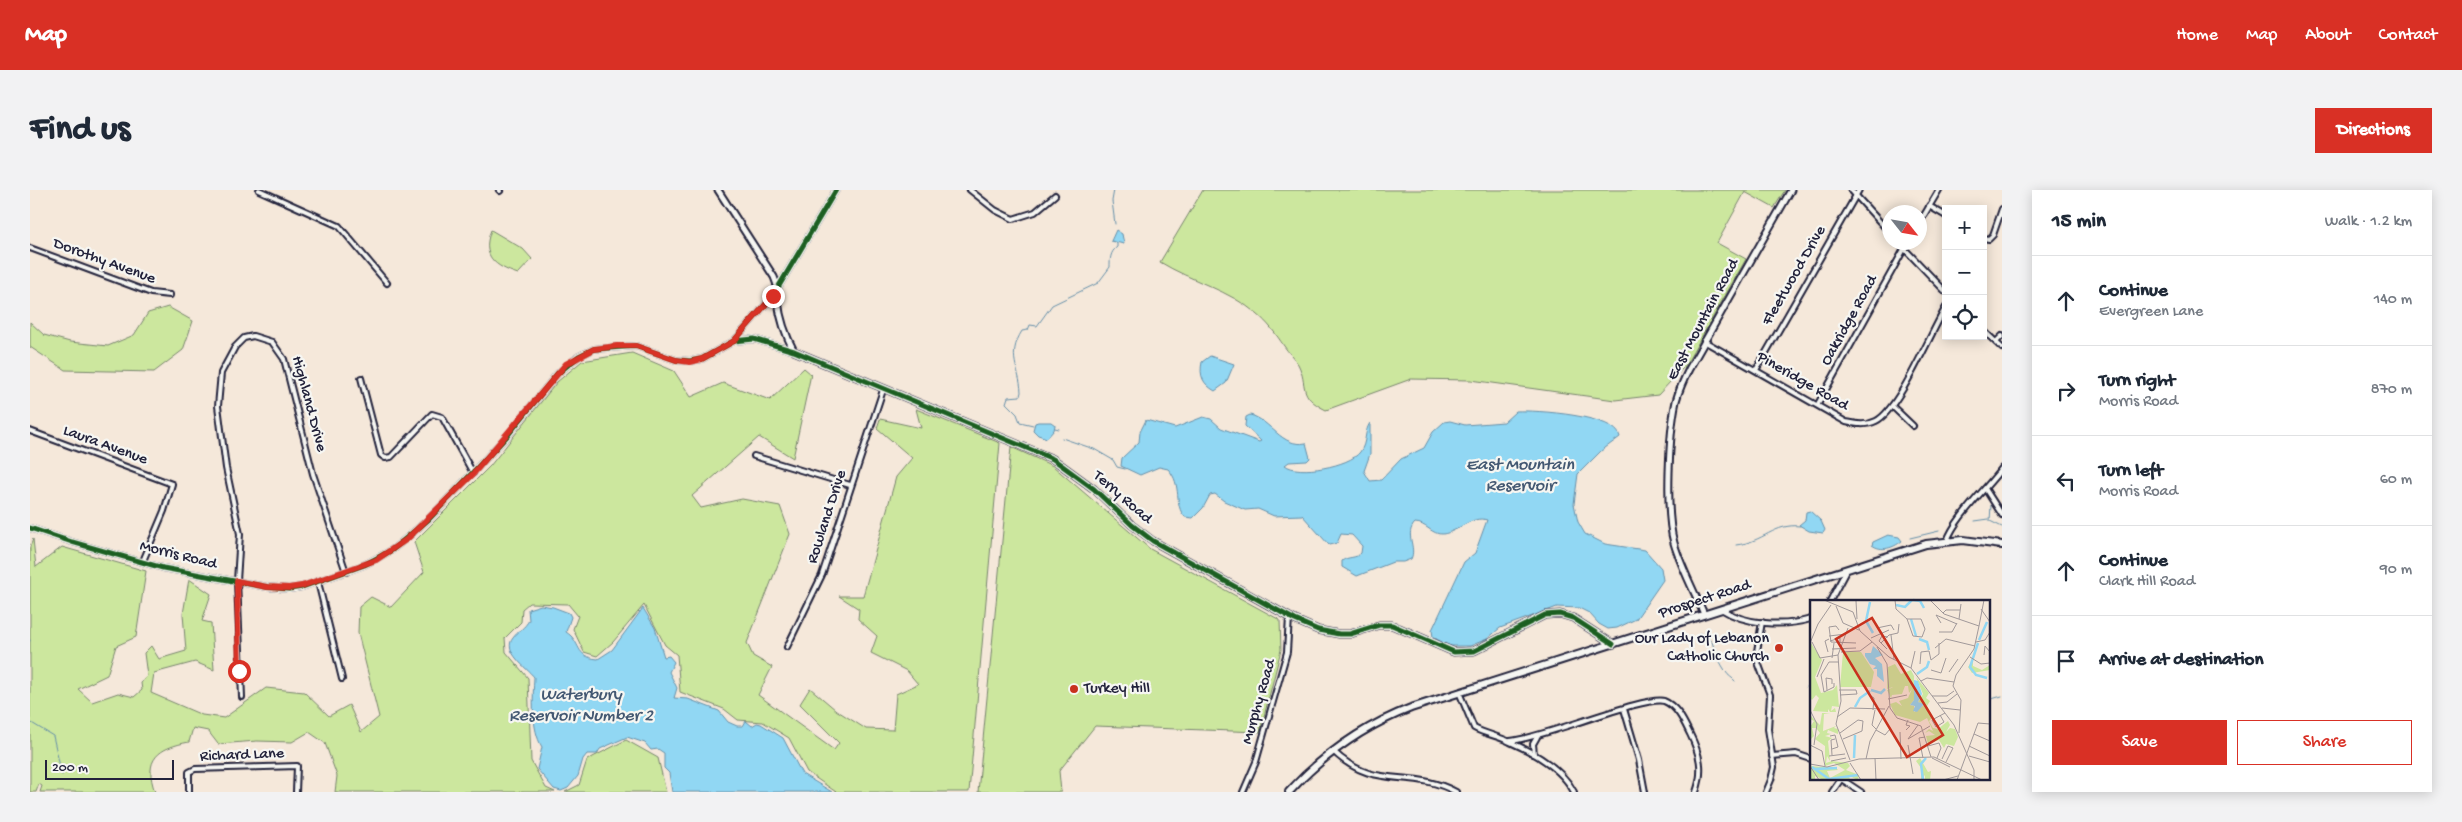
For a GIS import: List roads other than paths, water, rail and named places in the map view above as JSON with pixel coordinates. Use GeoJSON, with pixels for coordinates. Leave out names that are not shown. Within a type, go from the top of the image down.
{"type":"FeatureCollection","features":[{"type":"Feature","properties":{"kind":"main road","name":"Prospect Road"},"geometry":{"type":"LineString","coordinates":[[1289,792],[1333,751],[1393,715],[1459,692],[1926,544],[1975,540],[2002,545]]}},
{"type":"Feature","properties":{"kind":"street"},"geometry":{"type":"LineString","coordinates":[[259,190],[339,226],[387,283]]}},
{"type":"Feature","properties":{"kind":"street"},"geometry":{"type":"LineString","coordinates":[[718,190],[752,241],[778,286],[778,301],[785,330],[794,351]]}},
{"type":"Feature","properties":{"kind":"street"},"geometry":{"type":"LineString","coordinates":[[734,341],[773,296],[836,190]]}},
{"type":"Feature","properties":{"kind":"street"},"geometry":{"type":"LineString","coordinates":[[970,190],[999,212],[1013,219],[1035,212],[1056,195]]}},
{"type":"Feature","properties":{"kind":"street","name":"East Mountain Road"},"geometry":{"type":"LineString","coordinates":[[1704,614],[1674,543],[1669,507],[1673,418],[1677,399],[1689,369],[1791,190]]}},
{"type":"Feature","properties":{"kind":"street"},"geometry":{"type":"LineString","coordinates":[[1851,190],[1857,192],[1882,222]]}},
{"type":"Feature","properties":{"kind":"street"},"geometry":{"type":"LineString","coordinates":[[1927,210],[1939,190]]}},
{"type":"Feature","properties":{"kind":"street","name":"Fleetwood Drive"},"geometry":{"type":"LineString","coordinates":[[1756,370],[1857,192]]}},
{"type":"Feature","properties":{"kind":"street"},"geometry":{"type":"LineString","coordinates":[[1929,206],[1942,214]]}},
{"type":"Feature","properties":{"kind":"street"},"geometry":{"type":"LineString","coordinates":[[1987,239],[1993,235],[2002,209]]}},
{"type":"Feature","properties":{"kind":"street","name":"Dorothy Avenue"},"geometry":{"type":"LineString","coordinates":[[30,248],[144,291],[161,296],[170,295]]}},
{"type":"Feature","properties":{"kind":"street","name":"Oakridge Road"},"geometry":{"type":"LineString","coordinates":[[1818,404],[1903,250]]}},
{"type":"Feature","properties":{"kind":"street"},"geometry":{"type":"LineString","coordinates":[[1905,250],[1942,288]]}},
{"type":"Feature","properties":{"kind":"street","name":"Pineridge Road"},"geometry":{"type":"LineString","coordinates":[[1704,342],[1818,404],[1846,422],[1862,424],[1877,420],[1892,406],[1942,313]]}},
{"type":"Feature","properties":{"kind":"street"},"geometry":{"type":"LineString","coordinates":[[1987,334],[2002,348]]}},
{"type":"Feature","properties":{"kind":"street","name":"Highland Drive"},"geometry":{"type":"LineString","coordinates":[[242,697],[237,581],[240,534],[226,468],[218,389],[221,373],[235,347],[244,338],[253,336],[272,342],[284,359],[314,474],[346,572]]}},
{"type":"Feature","properties":{"kind":"street"},"geometry":{"type":"LineString","coordinates":[[1996,342],[2002,336]]}},
{"type":"Feature","properties":{"kind":"street","name":"Terry Road"},"geometry":{"type":"LineString","coordinates":[[734,341],[754,339],[794,351],[883,390],[1053,459],[1094,489],[1132,525],[1153,541],[1289,617],[1318,630],[1350,634],[1379,625],[1392,625],[1454,652],[1474,651],[1545,615],[1560,614],[1573,618],[1613,644]]}},
{"type":"Feature","properties":{"kind":"street","name":"Morris Road"},"geometry":{"type":"LineString","coordinates":[[30,528],[72,542],[172,570],[289,588],[318,582],[376,560],[407,539],[473,474],[557,374],[579,356],[594,349],[636,346],[676,360],[690,362],[702,359],[734,341]]}},
{"type":"Feature","properties":{"kind":"street"},"geometry":{"type":"LineString","coordinates":[[361,378],[381,455],[385,458],[390,458],[432,414],[437,414],[442,417],[473,474]]}},
{"type":"Feature","properties":{"kind":"street","name":"Rowland Drive"},"geometry":{"type":"LineString","coordinates":[[787,647],[822,575],[850,485],[883,390]]}},
{"type":"Feature","properties":{"kind":"street"},"geometry":{"type":"LineString","coordinates":[[1892,406],[1913,426]]}},
{"type":"Feature","properties":{"kind":"street","name":"Laura Avenue"},"geometry":{"type":"LineString","coordinates":[[30,431],[172,484],[164,511],[143,561]]}},
{"type":"Feature","properties":{"kind":"street"},"geometry":{"type":"LineString","coordinates":[[754,456],[850,485]]}},
{"type":"Feature","properties":{"kind":"street"},"geometry":{"type":"LineString","coordinates":[[1947,541],[1956,523],[1986,490],[2002,468]]}},
{"type":"Feature","properties":{"kind":"street"},"geometry":{"type":"LineString","coordinates":[[1986,490],[2002,515]]}},
{"type":"Feature","properties":{"kind":"street"},"geometry":{"type":"LineString","coordinates":[[1831,600],[1847,569]]}},
{"type":"Feature","properties":{"kind":"street"},"geometry":{"type":"LineString","coordinates":[[318,582],[342,679]]}},
{"type":"Feature","properties":{"kind":"street"},"geometry":{"type":"LineString","coordinates":[[1720,609],[1733,616],[1762,622],[1782,624],[1810,619]]}},
{"type":"Feature","properties":{"kind":"street","name":"Murphy Road"},"geometry":{"type":"LineString","coordinates":[[1243,792],[1256,762],[1288,652],[1289,617]]}},
{"type":"Feature","properties":{"kind":"street"},"geometry":{"type":"LineString","coordinates":[[1762,622],[1756,657],[1770,695],[1768,729],[1773,773],[1766,792]]}},
{"type":"Feature","properties":{"kind":"street"},"geometry":{"type":"LineString","coordinates":[[1459,692],[1474,728],[1510,741],[1534,754],[1563,777],[1574,792]]}},
{"type":"Feature","properties":{"kind":"street"},"geometry":{"type":"LineString","coordinates":[[1510,741],[1537,737],[1653,700],[1663,701],[1676,711],[1690,734],[1700,760],[1700,782],[1696,792]]}},
{"type":"Feature","properties":{"kind":"street"},"geometry":{"type":"LineString","coordinates":[[1624,709],[1646,792]]}},
{"type":"Feature","properties":{"kind":"street"},"geometry":{"type":"LineString","coordinates":[[1534,754],[1533,744],[1537,737]]}},
{"type":"Feature","properties":{"kind":"street"},"geometry":{"type":"LineString","coordinates":[[1333,751],[1354,768],[1375,777],[1425,781],[1456,792]]}},
{"type":"Feature","properties":{"kind":"street"},"geometry":{"type":"LineString","coordinates":[[1772,756],[1796,754],[1810,759]]}},
{"type":"Feature","properties":{"kind":"street","name":"Richard Lane"},"geometry":{"type":"LineString","coordinates":[[189,792],[189,772],[195,769],[297,766],[296,792]]}},
{"type":"Feature","properties":{"kind":"street"},"geometry":{"type":"LineString","coordinates":[[1832,792],[1840,780]]}},
{"type":"Feature","properties":{"kind":"street"},"geometry":{"type":"LineString","coordinates":[[1844,780],[1862,792]]}},
{"type":"Feature","properties":{"kind":"water"},"geometry":{"type":"Polygon","coordinates":[[[1116,230],[1122,234],[1124,244],[1111,241],[1116,230]]]}},
{"type":"Feature","properties":{"kind":"water"},"geometry":{"type":"Polygon","coordinates":[[[1210,356],[1234,364],[1226,383],[1215,391],[1207,385],[1201,371],[1202,362],[1210,356]]]}},
{"type":"Feature","properties":{"kind":"water","name":"East Mountain Reservoir"},"geometry":{"type":"Polygon","coordinates":[[[1516,411],[1556,413],[1591,419],[1615,430],[1620,437],[1601,451],[1578,474],[1574,504],[1578,522],[1585,534],[1605,544],[1645,550],[1661,568],[1663,580],[1636,619],[1617,628],[1608,629],[1599,624],[1589,613],[1579,608],[1557,607],[1500,628],[1487,639],[1470,646],[1449,646],[1433,637],[1432,630],[1464,562],[1475,553],[1487,520],[1475,520],[1443,534],[1436,533],[1415,523],[1410,536],[1413,550],[1411,559],[1403,562],[1393,562],[1357,576],[1342,567],[1342,561],[1361,553],[1362,546],[1352,535],[1341,534],[1337,543],[1329,545],[1302,515],[1274,516],[1258,509],[1245,510],[1224,501],[1215,494],[1210,495],[1203,508],[1193,518],[1185,517],[1179,507],[1177,488],[1173,475],[1168,469],[1159,467],[1140,475],[1121,466],[1122,458],[1139,442],[1140,432],[1146,420],[1175,428],[1203,417],[1211,419],[1221,428],[1259,442],[1261,441],[1245,426],[1246,417],[1250,415],[1264,422],[1283,438],[1297,443],[1306,443],[1310,458],[1307,461],[1289,462],[1285,465],[1301,470],[1324,468],[1354,457],[1362,448],[1370,423],[1370,454],[1364,471],[1370,481],[1381,480],[1401,459],[1424,448],[1433,432],[1444,422],[1450,421],[1465,425],[1504,422],[1516,411]]]}},
{"type":"Feature","properties":{"kind":"water"},"geometry":{"type":"Polygon","coordinates":[[[1051,422],[1055,425],[1054,430],[1047,438],[1038,435],[1033,430],[1035,423],[1051,422]]]}},
{"type":"Feature","properties":{"kind":"water"},"geometry":{"type":"Polygon","coordinates":[[[1810,511],[1821,521],[1825,530],[1823,533],[1809,531],[1799,525],[1805,520],[1806,512],[1810,511]]]}},
{"type":"Feature","properties":{"kind":"water"},"geometry":{"type":"Polygon","coordinates":[[[1888,535],[1899,537],[1902,541],[1895,546],[1884,549],[1872,545],[1873,542],[1888,535]]]}},
{"type":"Feature","properties":{"kind":"water","name":"Waterbury Reservoir Number 2"},"geometry":{"type":"Polygon","coordinates":[[[541,605],[569,613],[571,617],[566,632],[585,655],[598,659],[612,650],[643,608],[655,628],[664,657],[669,656],[674,662],[669,672],[677,688],[674,698],[688,699],[719,711],[728,722],[737,726],[743,726],[746,721],[752,726],[757,723],[761,724],[783,738],[802,774],[832,792],[672,792],[669,773],[664,768],[664,753],[658,749],[651,750],[645,743],[627,737],[600,749],[597,754],[587,754],[583,759],[578,776],[568,788],[561,791],[554,789],[537,769],[542,747],[538,740],[534,722],[534,677],[513,654],[510,643],[529,620],[528,609],[541,605]]]}},
{"type":"Feature","properties":{"kind":"waterway"},"geometry":{"type":"LineString","coordinates":[[1114,190],[1112,201],[1115,224]]}},
{"type":"Feature","properties":{"kind":"waterway"},"geometry":{"type":"LineString","coordinates":[[1033,425],[1020,422],[1017,414],[1006,403],[1008,397],[1020,396],[1021,392],[1014,355],[1017,340],[1022,331],[1028,330],[1030,325],[1037,326],[1052,305],[1098,283],[1110,267],[1111,256],[1117,247],[1117,243]]}},
{"type":"Feature","properties":{"kind":"waterway"},"geometry":{"type":"LineString","coordinates":[[1055,428],[1059,429]]}},
{"type":"Feature","properties":{"kind":"waterway"},"geometry":{"type":"LineString","coordinates":[[1062,438],[1094,449],[1113,460],[1117,467],[1125,469]]}},
{"type":"Feature","properties":{"kind":"waterway"},"geometry":{"type":"LineString","coordinates":[[1991,505],[1990,521],[2002,527]]}},
{"type":"Feature","properties":{"kind":"waterway"},"geometry":{"type":"LineString","coordinates":[[1975,521],[1989,519]]}},
{"type":"Feature","properties":{"kind":"waterway"},"geometry":{"type":"LineString","coordinates":[[1736,545],[1754,540],[1783,527],[1800,526]]}},
{"type":"Feature","properties":{"kind":"waterway"},"geometry":{"type":"LineString","coordinates":[[1910,538],[1939,531]]}},
{"type":"Feature","properties":{"kind":"waterway"},"geometry":{"type":"LineString","coordinates":[[1700,633],[1712,642],[1724,669],[1735,681]]}},
{"type":"Feature","properties":{"kind":"waterway"},"geometry":{"type":"LineString","coordinates":[[1990,699],[2002,696]]}},
{"type":"Feature","properties":{"kind":"waterway"},"geometry":{"type":"LineString","coordinates":[[30,722],[53,736],[62,775]]}},
{"type":"Feature","properties":{"kind":"place","name":"Our Lady of Lebanon Catholic Church"},"geometry":{"type":"Point","coordinates":[1779,648]}},
{"type":"Feature","properties":{"kind":"place","name":"Turkey Hill"},"geometry":{"type":"Point","coordinates":[1074,689]}}]}
